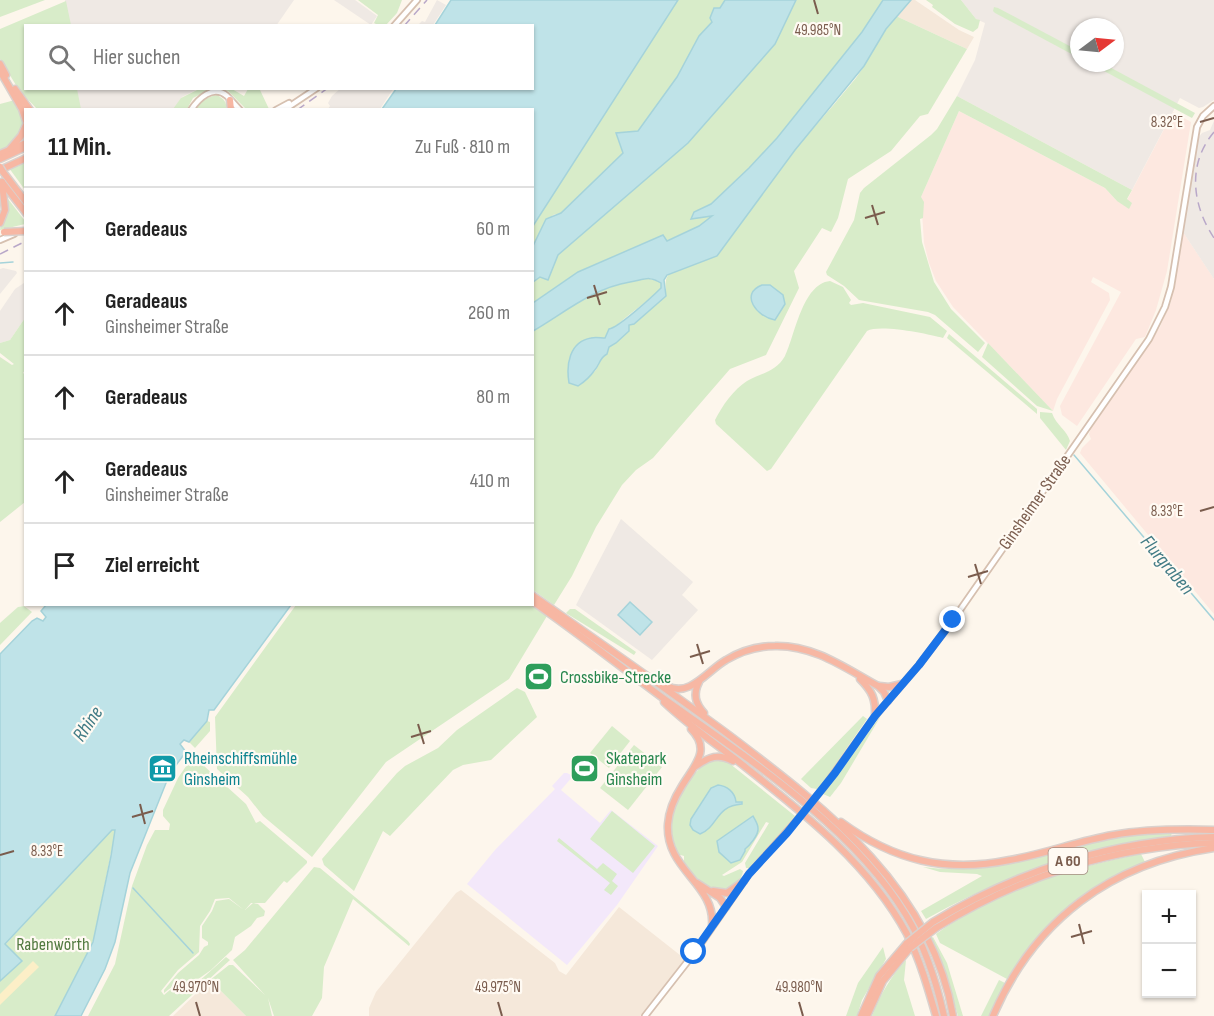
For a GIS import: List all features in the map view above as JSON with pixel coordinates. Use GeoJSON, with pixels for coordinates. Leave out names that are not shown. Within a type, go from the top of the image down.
{"type":"FeatureCollection","features":[{"type":"Feature","properties":{"kind":"highway"},"geometry":{"type":"LineString","coordinates":[[0,64],[28,108]]}},
{"type":"Feature","properties":{"kind":"highway"},"geometry":{"type":"LineString","coordinates":[[0,71],[24,116]]}},
{"type":"Feature","properties":{"kind":"highway"},"geometry":{"type":"LineString","coordinates":[[230,100],[231,108]]}},
{"type":"Feature","properties":{"kind":"highway"},"geometry":{"type":"LineString","coordinates":[[10,149],[21,136],[24,128]]}},
{"type":"Feature","properties":{"kind":"highway"},"geometry":{"type":"LineString","coordinates":[[0,154],[24,144]]}},
{"type":"Feature","properties":{"kind":"highway"},"geometry":{"type":"LineString","coordinates":[[0,159],[24,148]]}},
{"type":"Feature","properties":{"kind":"highway"},"geometry":{"type":"LineString","coordinates":[[24,157],[1,169],[24,199]]}},
{"type":"Feature","properties":{"kind":"highway"},"geometry":{"type":"LineString","coordinates":[[1,180],[24,210]]}},
{"type":"Feature","properties":{"kind":"highway"},"geometry":{"type":"LineString","coordinates":[[0,223],[5,210],[1,180]]}},
{"type":"Feature","properties":{"kind":"highway"},"geometry":{"type":"LineString","coordinates":[[10,181],[24,192]]}},
{"type":"Feature","properties":{"kind":"highway"},"geometry":{"type":"LineString","coordinates":[[2,232],[24,231]]}},
{"type":"Feature","properties":{"kind":"highway","name":"A 60"},"geometry":{"type":"LineString","coordinates":[[534,597],[652,689],[742,753],[800,800],[871,868],[897,902],[915,932],[935,978],[944,1016]]}},
{"type":"Feature","properties":{"kind":"highway","name":"A 60"},"geometry":{"type":"LineString","coordinates":[[534,601],[648,676],[712,722],[823,809],[864,838],[886,850],[922,861],[957,866],[982,865],[1123,834],[1171,830],[1214,830]]}},
{"type":"Feature","properties":{"kind":"highway"},"geometry":{"type":"LineString","coordinates":[[648,676],[677,690],[690,686],[722,662],[738,654],[756,648],[792,647],[812,652],[878,686],[888,701]]}},
{"type":"Feature","properties":{"kind":"highway"},"geometry":{"type":"LineString","coordinates":[[855,675],[879,699],[888,701]]}},
{"type":"Feature","properties":{"kind":"highway"},"geometry":{"type":"LineString","coordinates":[[701,679],[695,692],[696,701],[712,722]]}},
{"type":"Feature","properties":{"kind":"highway"},"geometry":{"type":"LineString","coordinates":[[878,686],[889,687],[902,684]]}},
{"type":"Feature","properties":{"kind":"highway"},"geometry":{"type":"LineString","coordinates":[[652,689],[696,734],[700,742],[700,755],[696,766],[677,795],[670,811],[668,826],[669,841],[674,855],[710,902],[713,916],[712,926]]}},
{"type":"Feature","properties":{"kind":"highway"},"geometry":{"type":"LineString","coordinates":[[873,693],[875,716]]}},
{"type":"Feature","properties":{"kind":"highway"},"geometry":{"type":"LineString","coordinates":[[676,714],[795,807],[837,845],[883,897],[912,944],[936,1016]]}},
{"type":"Feature","properties":{"kind":"highway"},"geometry":{"type":"LineString","coordinates":[[696,766],[709,757],[721,756],[749,771]]}},
{"type":"Feature","properties":{"kind":"highway","name":"A 60"},"geometry":{"type":"LineString","coordinates":[[823,809],[878,863],[908,903],[937,960],[953,1016]]}},
{"type":"Feature","properties":{"kind":"highway","name":"A 60"},"geometry":{"type":"LineString","coordinates":[[861,1016],[879,976],[908,946],[934,925],[997,888],[1060,863],[1128,846],[1214,837]]}},
{"type":"Feature","properties":{"kind":"highway"},"geometry":{"type":"LineString","coordinates":[[934,925],[1000,892],[1063,868],[1137,851],[1214,843]]}},
{"type":"Feature","properties":{"kind":"highway"},"geometry":{"type":"LineString","coordinates":[[993,1016],[1026,957],[1067,911],[1122,875],[1149,863],[1214,848]]}},
{"type":"Feature","properties":{"kind":"highway"},"geometry":{"type":"LineString","coordinates":[[694,881],[720,898],[726,907]]}},
{"type":"Feature","properties":{"kind":"highway"},"geometry":{"type":"LineString","coordinates":[[710,891],[727,893],[744,881]]}},
{"type":"Feature","properties":{"kind":"highway"},"geometry":{"type":"LineString","coordinates":[[710,902],[726,907]]}},
{"type":"Feature","properties":{"kind":"highway"},"geometry":{"type":"LineString","coordinates":[[867,1016],[887,974],[908,946]]}},
{"type":"Feature","properties":{"kind":"main road"},"geometry":{"type":"LineString","coordinates":[[396,24],[417,0]]}},
{"type":"Feature","properties":{"kind":"main road"},"geometry":{"type":"LineString","coordinates":[[287,108],[314,90]]}},
{"type":"Feature","properties":{"kind":"main road"},"geometry":{"type":"LineString","coordinates":[[193,108],[201,97],[211,92],[221,93],[238,108]]}},
{"type":"Feature","properties":{"kind":"main road"},"geometry":{"type":"LineString","coordinates":[[280,108],[303,98]]}},
{"type":"Feature","properties":{"kind":"main road","name":"Ginsheimer Straße"},"geometry":{"type":"LineString","coordinates":[[744,881],[824,787],[875,716],[953,620],[1149,339],[1165,307],[1168,295],[1197,127],[1203,116],[1214,106]]}},
{"type":"Feature","properties":{"kind":"main road"},"geometry":{"type":"LineString","coordinates":[[0,240],[14,234]]}},
{"type":"Feature","properties":{"kind":"main road"},"geometry":{"type":"LineString","coordinates":[[645,1016],[744,881]]}},
{"type":"Feature","properties":{"kind":"shaded area"},"geometry":{"type":"Polygon","coordinates":[[[65,0],[294,0],[277,24],[67,24],[65,0]]]}},
{"type":"Feature","properties":{"kind":"shaded area"},"geometry":{"type":"Polygon","coordinates":[[[334,0],[355,0],[377,16],[370,24],[334,0]]]}},
{"type":"Feature","properties":{"kind":"shaded area"},"geometry":{"type":"Polygon","coordinates":[[[437,0],[446,5],[434,24],[419,24],[422,21],[425,22],[437,0]]]}},
{"type":"Feature","properties":{"kind":"shaded area"},"geometry":{"type":"Polygon","coordinates":[[[911,0],[915,0],[959,30],[974,37],[967,49],[896,16],[911,0]]]}},
{"type":"Feature","properties":{"kind":"shaded area"},"geometry":{"type":"Polygon","coordinates":[[[961,0],[1214,0],[1214,100],[1199,108],[1180,98],[1132,190],[957,96],[975,60],[985,23],[976,19],[961,0]]]}},
{"type":"Feature","properties":{"kind":"shaded area"},"geometry":{"type":"Polygon","coordinates":[[[71,90],[196,90],[182,97],[174,108],[73,108],[71,90]]]}},
{"type":"Feature","properties":{"kind":"shaded area"},"geometry":{"type":"Polygon","coordinates":[[[339,90],[392,90],[381,108],[329,108],[328,103],[339,90]]]}},
{"type":"Feature","properties":{"kind":"shaded area"},"geometry":{"type":"Polygon","coordinates":[[[959,111],[1105,188],[1117,201],[1127,200],[1173,112],[1191,122],[1167,271],[1156,310],[1145,337],[1136,339],[1077,426],[1062,415],[1060,406],[1121,292],[1093,277],[1091,282],[1109,293],[1110,300],[1057,399],[1053,411],[953,307],[936,281],[929,263],[924,243],[921,197],[959,111]]]}},
{"type":"Feature","properties":{"kind":"shaded area"},"geometry":{"type":"Polygon","coordinates":[[[1214,121],[1214,279],[1183,232],[1199,137],[1210,130],[1214,121]]]}},
{"type":"Feature","properties":{"kind":"shaded area"},"geometry":{"type":"Polygon","coordinates":[[[1183,232],[1214,279],[1214,614],[1080,453],[1091,439],[1089,434],[1091,429],[1160,327],[1171,302],[1183,232]]]}},
{"type":"Feature","properties":{"kind":"shaded area"},"geometry":{"type":"Polygon","coordinates":[[[0,269],[17,273],[0,294],[0,269]]]}},
{"type":"Feature","properties":{"kind":"shaded area"},"geometry":{"type":"Polygon","coordinates":[[[24,283],[24,319],[10,340],[0,343],[0,311],[15,289],[24,283]]]}},
{"type":"Feature","properties":{"kind":"shaded area"},"geometry":{"type":"Polygon","coordinates":[[[621,519],[693,582],[682,595],[698,610],[652,660],[576,605],[621,519]]]}},
{"type":"Feature","properties":{"kind":"shaded area"},"geometry":{"type":"Polygon","coordinates":[[[564,773],[573,776],[561,790],[600,823],[611,810],[658,846],[617,905],[567,965],[467,884],[495,850],[555,789],[552,786],[564,773]]]}},
{"type":"Feature","properties":{"kind":"shaded area"},"geometry":{"type":"Polygon","coordinates":[[[461,890],[555,963],[559,971],[566,975],[619,907],[685,959],[640,1016],[369,1016],[369,1008],[376,992],[456,893],[461,890]]]}},
{"type":"Feature","properties":{"kind":"shaded area"},"geometry":{"type":"Polygon","coordinates":[[[210,980],[246,1016],[173,1016],[210,980]]]}},
{"type":"Feature","properties":{"kind":"green space"},"geometry":{"type":"Polygon","coordinates":[[[0,0],[45,0],[0,17],[0,0]]]}},
{"type":"Feature","properties":{"kind":"green space"},"geometry":{"type":"Polygon","coordinates":[[[358,0],[402,0],[397,13],[387,24],[374,23],[378,15],[358,0]]]}},
{"type":"Feature","properties":{"kind":"green space"},"geometry":{"type":"Polygon","coordinates":[[[678,0],[725,0],[713,22],[699,36],[677,77],[623,153],[561,213],[553,215],[534,243],[534,224],[678,0]]]}},
{"type":"Feature","properties":{"kind":"green space"},"geometry":{"type":"Polygon","coordinates":[[[796,0],[883,0],[862,32],[777,138],[711,204],[694,212],[706,216],[713,215],[699,226],[666,241],[663,235],[578,272],[534,302],[534,281],[540,277],[548,280],[558,255],[688,143],[786,20],[796,0]]]}},
{"type":"Feature","properties":{"kind":"green space"},"geometry":{"type":"Polygon","coordinates":[[[926,0],[961,0],[976,19],[980,20],[978,28],[973,32],[955,24],[926,0]]]}},
{"type":"Feature","properties":{"kind":"green space"},"geometry":{"type":"Polygon","coordinates":[[[66,1],[71,24],[24,24],[24,90],[77,90],[81,108],[36,108],[19,90],[0,59],[0,29],[66,1]]]}},
{"type":"Feature","properties":{"kind":"green space"},"geometry":{"type":"Polygon","coordinates":[[[994,7],[998,8],[1070,46],[1070,53],[995,13],[994,7]]]}},
{"type":"Feature","properties":{"kind":"green space"},"geometry":{"type":"Polygon","coordinates":[[[896,16],[967,49],[928,114],[920,116],[891,151],[848,179],[838,218],[831,232],[822,228],[794,271],[799,288],[766,355],[730,369],[653,458],[636,470],[622,485],[596,527],[572,576],[554,605],[534,591],[534,330],[577,303],[614,285],[648,279],[661,283],[661,288],[605,338],[584,340],[575,349],[569,382],[578,385],[589,377],[607,354],[609,347],[616,343],[628,325],[666,296],[667,276],[679,271],[814,128],[856,78],[896,16]]]}},
{"type":"Feature","properties":{"kind":"green space"},"geometry":{"type":"Polygon","coordinates":[[[1106,72],[1119,72],[1195,113],[1192,118],[1106,72]]]}},
{"type":"Feature","properties":{"kind":"green space"},"geometry":{"type":"Polygon","coordinates":[[[197,90],[209,90],[193,98],[188,108],[174,108],[181,98],[197,90]]]}},
{"type":"Feature","properties":{"kind":"green space"},"geometry":{"type":"Polygon","coordinates":[[[224,90],[234,90],[244,96],[247,90],[260,90],[269,108],[245,108],[228,91],[224,90]]]}},
{"type":"Feature","properties":{"kind":"green space"},"geometry":{"type":"Polygon","coordinates":[[[217,95],[222,98],[226,108],[196,108],[210,97],[217,95]]]}},
{"type":"Feature","properties":{"kind":"green space"},"geometry":{"type":"Polygon","coordinates":[[[957,96],[1132,190],[1127,199],[1132,203],[1129,209],[1117,201],[1105,188],[959,111],[921,197],[924,202],[923,218],[920,219],[922,242],[934,282],[951,309],[985,343],[978,352],[935,315],[859,300],[826,272],[854,220],[860,193],[937,129],[957,96]]]}},
{"type":"Feature","properties":{"kind":"green space"},"geometry":{"type":"Polygon","coordinates":[[[15,100],[24,124],[23,130],[16,140],[0,151],[0,104],[15,100]]]}},
{"type":"Feature","properties":{"kind":"green space"},"geometry":{"type":"Polygon","coordinates":[[[24,160],[24,189],[9,168],[24,160]]]}},
{"type":"Feature","properties":{"kind":"green space"},"geometry":{"type":"Polygon","coordinates":[[[5,195],[24,220],[24,224],[0,230],[5,195]]]}},
{"type":"Feature","properties":{"kind":"green space"},"geometry":{"type":"Polygon","coordinates":[[[830,281],[843,287],[851,300],[849,303],[851,305],[863,303],[930,317],[947,331],[943,338],[893,329],[867,331],[771,469],[767,471],[716,424],[715,420],[738,388],[777,366],[785,356],[806,301],[820,284],[830,281]]]}},
{"type":"Feature","properties":{"kind":"green space"},"geometry":{"type":"Polygon","coordinates":[[[24,319],[24,503],[0,522],[0,357],[14,364],[0,353],[0,343],[10,340],[24,319]]]}},
{"type":"Feature","properties":{"kind":"green space"},"geometry":{"type":"Polygon","coordinates":[[[949,334],[1037,409],[1037,414],[947,338],[949,334]]]}},
{"type":"Feature","properties":{"kind":"green space"},"geometry":{"type":"Polygon","coordinates":[[[988,343],[1053,411],[1037,406],[982,357],[988,343]]]}},
{"type":"Feature","properties":{"kind":"green space"},"geometry":{"type":"Polygon","coordinates":[[[1040,412],[1052,413],[1070,441],[1066,450],[1040,418],[1040,412]]]}},
{"type":"Feature","properties":{"kind":"green space"},"geometry":{"type":"Polygon","coordinates":[[[24,606],[32,612],[0,645],[0,623],[18,607],[24,606]]]}},
{"type":"Feature","properties":{"kind":"green space"},"geometry":{"type":"Polygon","coordinates":[[[295,606],[534,606],[547,616],[509,679],[386,762],[312,857],[263,816],[248,797],[217,769],[215,717],[295,606]]]}},
{"type":"Feature","properties":{"kind":"green space"},"geometry":{"type":"Polygon","coordinates":[[[570,609],[575,609],[636,652],[634,655],[566,613],[570,609]]]}},
{"type":"Feature","properties":{"kind":"green space","name":"Crossbike-Strecke"},"geometry":{"type":"Polygon","coordinates":[[[545,662],[550,667],[540,685],[533,687],[534,684],[529,683],[545,662]]]}},
{"type":"Feature","properties":{"kind":"green space"},"geometry":{"type":"Polygon","coordinates":[[[517,688],[525,692],[537,717],[491,760],[463,765],[453,770],[390,836],[383,831],[354,891],[324,865],[322,859],[397,773],[405,766],[438,748],[457,730],[517,688]]]}},
{"type":"Feature","properties":{"kind":"green space"},"geometry":{"type":"Polygon","coordinates":[[[882,714],[841,783],[830,797],[823,794],[882,714]]]}},
{"type":"Feature","properties":{"kind":"green space"},"geometry":{"type":"Polygon","coordinates":[[[863,716],[867,719],[821,785],[817,789],[811,788],[801,779],[863,716]]]}},
{"type":"Feature","properties":{"kind":"green space"},"geometry":{"type":"Polygon","coordinates":[[[207,721],[210,722],[210,731],[195,748],[189,742],[207,721]]]}},
{"type":"Feature","properties":{"kind":"green space"},"geometry":{"type":"Polygon","coordinates":[[[612,726],[630,741],[609,768],[590,753],[612,726]]]}},
{"type":"Feature","properties":{"kind":"green space"},"geometry":{"type":"Polygon","coordinates":[[[634,745],[662,767],[628,810],[600,788],[634,745]]]}},
{"type":"Feature","properties":{"kind":"green space"},"geometry":{"type":"Polygon","coordinates":[[[193,756],[246,804],[256,823],[260,821],[307,863],[287,883],[284,881],[265,903],[253,903],[258,904],[265,911],[264,916],[257,918],[251,926],[235,937],[232,950],[211,970],[194,982],[177,983],[164,993],[178,973],[208,945],[208,942],[202,938],[202,926],[216,901],[229,899],[244,910],[229,898],[215,899],[200,926],[199,952],[178,970],[161,991],[164,995],[177,984],[196,984],[226,957],[230,960],[169,1016],[88,1016],[115,964],[132,886],[147,845],[155,830],[169,830],[170,824],[163,816],[163,810],[178,778],[193,756]]]}},
{"type":"Feature","properties":{"kind":"green space","name":"Skatepark Ginsheim"},"geometry":{"type":"Polygon","coordinates":[[[586,756],[597,764],[584,780],[573,772],[586,756]]]}},
{"type":"Feature","properties":{"kind":"green space"},"geometry":{"type":"Polygon","coordinates":[[[714,759],[729,763],[795,816],[749,868],[746,868],[745,863],[769,823],[766,822],[742,862],[722,875],[740,869],[743,871],[738,882],[732,887],[719,891],[705,885],[684,864],[684,856],[677,854],[672,841],[671,830],[676,806],[688,782],[705,764],[714,759]]]}},
{"type":"Feature","properties":{"kind":"green space"},"geometry":{"type":"Polygon","coordinates":[[[612,811],[655,846],[633,873],[590,839],[612,811]]]}},
{"type":"Feature","properties":{"kind":"green space","name":"Rabenwörth"},"geometry":{"type":"Polygon","coordinates":[[[112,830],[115,830],[115,833],[93,942],[55,1016],[0,1016],[0,981],[22,961],[5,945],[112,830]]]}},
{"type":"Feature","properties":{"kind":"green space"},"geometry":{"type":"Polygon","coordinates":[[[1171,832],[1171,836],[1106,848],[1044,866],[984,889],[926,919],[921,911],[982,876],[940,872],[923,867],[948,869],[994,865],[1106,838],[1171,832]]]}},
{"type":"Feature","properties":{"kind":"green space"},"geometry":{"type":"Polygon","coordinates":[[[559,838],[597,869],[603,863],[617,874],[612,881],[618,886],[611,895],[604,890],[610,883],[557,841],[559,838]]]}},
{"type":"Feature","properties":{"kind":"green space"},"geometry":{"type":"Polygon","coordinates":[[[1141,854],[1145,862],[1103,884],[1067,909],[1036,940],[1007,979],[940,943],[936,934],[984,905],[1034,883],[1087,866],[1141,854]]]}},
{"type":"Feature","properties":{"kind":"green space"},"geometry":{"type":"Polygon","coordinates":[[[314,867],[320,868],[410,944],[409,946],[353,899],[324,967],[322,998],[312,1016],[274,1016],[268,998],[272,1016],[246,1016],[210,980],[229,965],[233,965],[265,995],[233,960],[245,950],[314,867]]]}},
{"type":"Feature","properties":{"kind":"green space"},"geometry":{"type":"Polygon","coordinates":[[[933,937],[947,963],[963,1016],[958,1016],[943,965],[931,938],[933,937]]]}},
{"type":"Feature","properties":{"kind":"green space"},"geometry":{"type":"Polygon","coordinates":[[[883,947],[886,959],[862,1000],[857,1016],[846,1016],[858,983],[883,947]]]}},
{"type":"Feature","properties":{"kind":"green space"},"geometry":{"type":"Polygon","coordinates":[[[906,960],[904,980],[915,1016],[872,1016],[886,986],[906,960]]]}},
{"type":"Feature","properties":{"kind":"green space"},"geometry":{"type":"Polygon","coordinates":[[[999,980],[1005,983],[990,1016],[981,1016],[999,980]]]}},
{"type":"Feature","properties":{"kind":"sand"},"geometry":{"type":"Polygon","coordinates":[[[33,961],[39,967],[0,1005],[0,994],[33,961]]]}},
{"type":"Feature","properties":{"kind":"water"},"geometry":{"type":"Polygon","coordinates":[[[451,0],[678,0],[534,224],[534,108],[383,108],[395,90],[534,90],[534,24],[436,24],[451,0]]]}},
{"type":"Feature","properties":{"kind":"water"},"geometry":{"type":"Polygon","coordinates":[[[725,0],[796,0],[775,44],[688,143],[558,255],[548,280],[540,277],[534,281],[534,244],[546,219],[561,213],[623,153],[616,133],[638,131],[677,77],[699,36],[712,22],[710,18],[714,8],[720,8],[725,0]]]}},
{"type":"Feature","properties":{"kind":"water"},"geometry":{"type":"Polygon","coordinates":[[[883,0],[911,0],[886,29],[864,66],[795,150],[717,256],[667,275],[664,280],[666,296],[634,324],[629,325],[629,331],[609,347],[607,354],[587,379],[578,386],[569,383],[569,362],[578,344],[591,338],[605,338],[609,329],[643,304],[661,288],[661,283],[653,279],[646,279],[616,285],[591,295],[534,330],[534,302],[578,272],[663,235],[667,241],[699,226],[712,216],[691,219],[694,212],[711,204],[777,138],[862,32],[883,0]]]}},
{"type":"Feature","properties":{"kind":"water"},"geometry":{"type":"Polygon","coordinates":[[[762,285],[770,285],[783,295],[785,304],[775,320],[762,315],[753,305],[752,294],[762,285]]]}},
{"type":"Feature","properties":{"kind":"water"},"geometry":{"type":"Polygon","coordinates":[[[630,602],[652,622],[640,635],[618,615],[630,602]]]}},
{"type":"Feature","properties":{"kind":"water","name":"Rhine"},"geometry":{"type":"Polygon","coordinates":[[[45,606],[290,606],[214,710],[209,710],[207,721],[189,742],[184,740],[180,744],[186,752],[170,773],[130,873],[115,942],[105,969],[81,1016],[55,1016],[93,942],[115,830],[112,830],[5,944],[22,961],[0,981],[0,654],[32,621],[37,618],[43,621],[46,617],[41,611],[45,606]]]}},
{"type":"Feature","properties":{"kind":"water"},"geometry":{"type":"Polygon","coordinates":[[[718,785],[730,790],[736,802],[742,802],[742,804],[727,808],[711,826],[700,834],[690,825],[691,819],[711,788],[718,785]]]}},
{"type":"Feature","properties":{"kind":"water"},"geometry":{"type":"Polygon","coordinates":[[[753,816],[758,826],[757,834],[745,849],[740,860],[731,863],[719,852],[717,841],[753,816]]]}},
{"type":"Feature","properties":{"kind":"waterway"},"geometry":{"type":"LineString","coordinates":[[0,263],[13,262]]}},
{"type":"Feature","properties":{"kind":"waterway","name":"Flurgraben"},"geometry":{"type":"LineString","coordinates":[[1074,455],[1214,620]]}},
{"type":"Feature","properties":{"kind":"waterway"},"geometry":{"type":"LineString","coordinates":[[133,888],[193,953]]}},
{"type":"Feature","properties":{"kind":"railway"},"geometry":{"type":"LineString","coordinates":[[406,24],[427,0]]}},
{"type":"Feature","properties":{"kind":"railway"},"geometry":{"type":"LineString","coordinates":[[300,108],[325,90]]}},
{"type":"Feature","properties":{"kind":"railway"},"geometry":{"type":"LineString","coordinates":[[1214,132],[1205,144],[1196,171],[1197,198],[1214,238]]}},
{"type":"Feature","properties":{"kind":"railway"},"geometry":{"type":"LineString","coordinates":[[0,254],[24,242]]}},
{"type":"Feature","properties":{"kind":"place","name":"Crossbike-Strecke"},"geometry":{"type":"Point","coordinates":[539,677]}},
{"type":"Feature","properties":{"kind":"place","name":"Rheinschiffsmühle Ginsheim"},"geometry":{"type":"Point","coordinates":[163,768]}},
{"type":"Feature","properties":{"kind":"place","name":"Skatepark Ginsheim"},"geometry":{"type":"Point","coordinates":[585,768]}},
{"type":"Feature","properties":{"kind":"route"},"geometry":{"type":"LineString","coordinates":[[694,952],[749,874],[787,833],[835,773],[875,716],[919,665],[953,620]]}}]}
